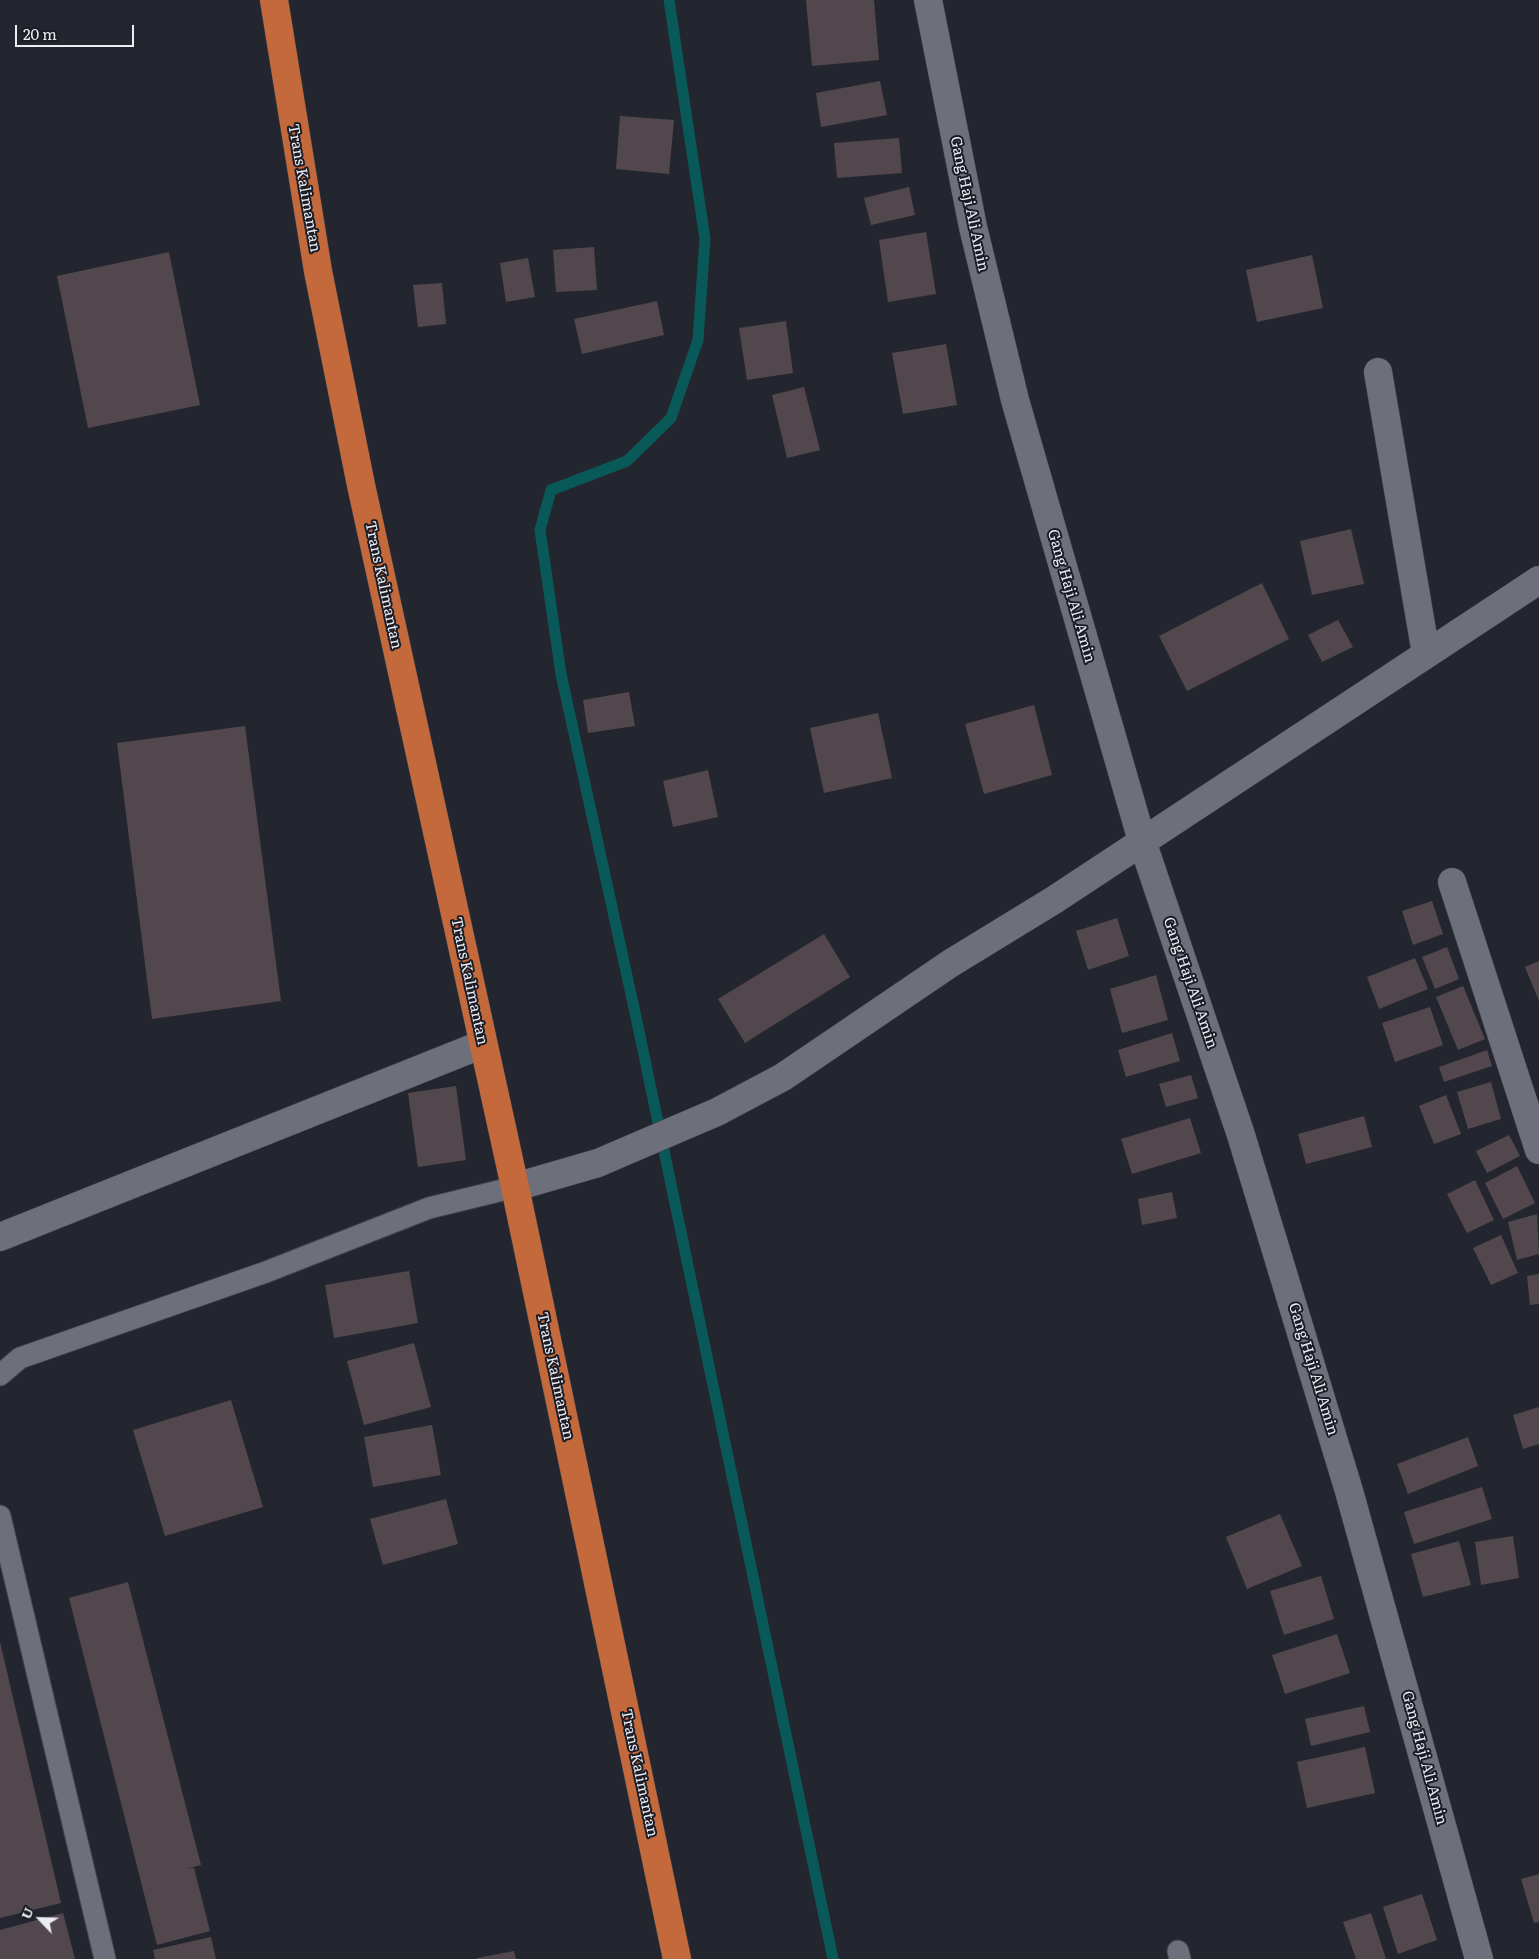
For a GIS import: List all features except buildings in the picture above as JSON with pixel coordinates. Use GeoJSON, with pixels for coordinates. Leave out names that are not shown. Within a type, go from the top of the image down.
{"type":"FeatureCollection","features":[{"type":"Feature","properties":{"kind":"highway","name":"Trans Kalimantan"},"geometry":{"type":"LineString","coordinates":[[274,0],[322,291],[361,485],[515,1187],[677,1959]]}},
{"type":"Feature","properties":{"kind":"street","name":"Gang Haji Ali Amin"},"geometry":{"type":"LineString","coordinates":[[928,0],[972,227],[1015,400],[1142,840],[1241,1134],[1350,1491],[1479,1959]]}},
{"type":"Feature","properties":{"kind":"street"},"geometry":{"type":"LineString","coordinates":[[1378,372],[1426,654]]}},
{"type":"Feature","properties":{"kind":"street"},"geometry":{"type":"LineString","coordinates":[[515,1187],[598,1163],[717,1112],[783,1077],[951,963],[1054,900],[1142,840],[1539,580]]}},
{"type":"Feature","properties":{"kind":"street"},"geometry":{"type":"LineString","coordinates":[[1452,882],[1539,1150]]}},
{"type":"Feature","properties":{"kind":"street"},"geometry":{"type":"LineString","coordinates":[[0,1236],[483,1044]]}},
{"type":"Feature","properties":{"kind":"lane"},"geometry":{"type":"LineString","coordinates":[[0,1375],[20,1358],[266,1272],[429,1208],[515,1187]]}},
{"type":"Feature","properties":{"kind":"lane"},"geometry":{"type":"LineString","coordinates":[[0,1516],[105,1959]]}},
{"type":"Feature","properties":{"kind":"waterway"},"geometry":{"type":"LineString","coordinates":[[669,0],[705,239],[698,340],[671,418],[627,461],[551,490],[540,530],[561,674],[636,1017],[833,1959]]}}]}
